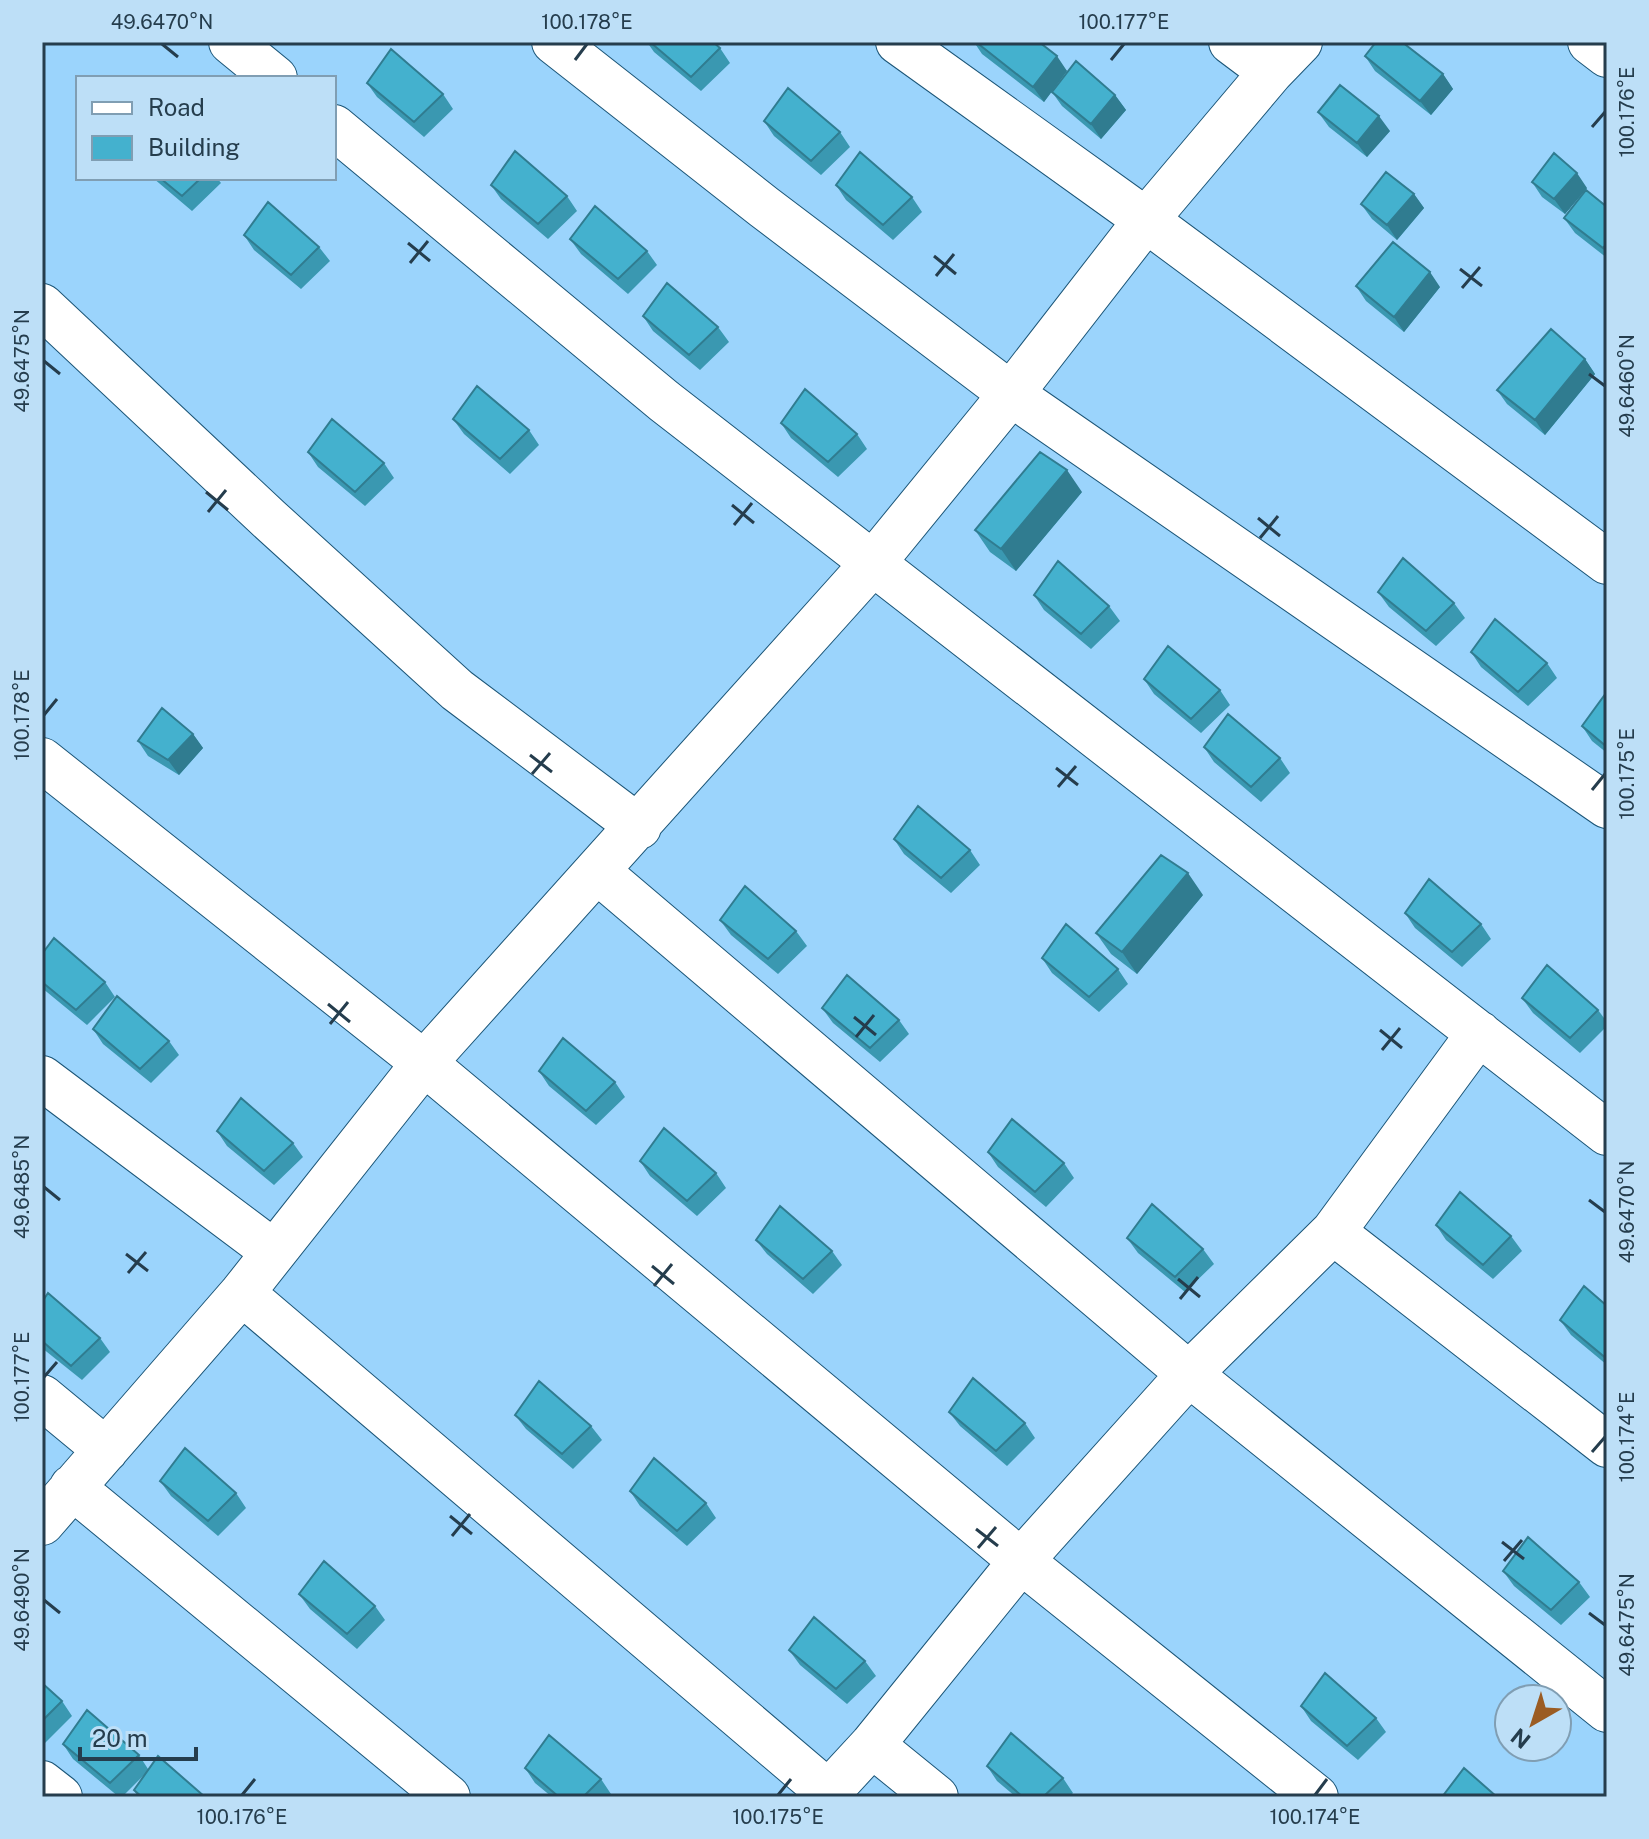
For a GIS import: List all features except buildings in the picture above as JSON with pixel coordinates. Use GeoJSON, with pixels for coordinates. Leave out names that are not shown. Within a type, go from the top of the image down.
{"type":"FeatureCollection","features":[{"type":"Feature","properties":{"kind":"street"},"geometry":{"type":"LineString","coordinates":[[231,42],[273,76]]}},
{"type":"Feature","properties":{"kind":"street"},"geometry":{"type":"LineString","coordinates":[[554,42],[764,207],[1011,394],[1607,806]]}},
{"type":"Feature","properties":{"kind":"street"},"geometry":{"type":"LineString","coordinates":[[898,42],[1146,220],[1607,562]]}},
{"type":"Feature","properties":{"kind":"street"},"geometry":{"type":"LineString","coordinates":[[42,1523],[242,1293],[424,1063],[873,563],[1011,394],[1146,220],[1286,57],[1231,42]]}},
{"type":"Feature","properties":{"kind":"street"},"geometry":{"type":"LineString","coordinates":[[1590,42],[1607,55]]}},
{"type":"Feature","properties":{"kind":"street"},"geometry":{"type":"LineString","coordinates":[[336,129],[664,401],[1607,1133]]}},
{"type":"Feature","properties":{"kind":"street"},"geometry":{"type":"LineString","coordinates":[[42,306],[457,690],[639,827]]}},
{"type":"Feature","properties":{"kind":"street"},"geometry":{"type":"LineString","coordinates":[[42,760],[424,1063],[1021,1561],[1316,1797]]}},
{"type":"Feature","properties":{"kind":"street"},"geometry":{"type":"LineString","coordinates":[[597,871],[1189,1374],[1607,1710]]}},
{"type":"Feature","properties":{"kind":"street"},"geometry":{"type":"LineString","coordinates":[[242,1293],[826,1794],[872,1745],[1021,1561],[1189,1374],[1333,1232],[1479,1033]]}},
{"type":"Feature","properties":{"kind":"street"},"geometry":{"type":"LineString","coordinates":[[42,1078],[274,1252]]}},
{"type":"Feature","properties":{"kind":"street"},"geometry":{"type":"LineString","coordinates":[[1333,1232],[1607,1445]]}},
{"type":"Feature","properties":{"kind":"street"},"geometry":{"type":"LineString","coordinates":[[42,1397],[106,1450]]}},
{"type":"Feature","properties":{"kind":"street"},"geometry":{"type":"LineString","coordinates":[[72,1487],[448,1797]]}},
{"type":"Feature","properties":{"kind":"street"},"geometry":{"type":"LineString","coordinates":[[872,1745],[936,1797]]}},
{"type":"Feature","properties":{"kind":"street"},"geometry":{"type":"LineString","coordinates":[[42,1783],[60,1797]]}}]}
